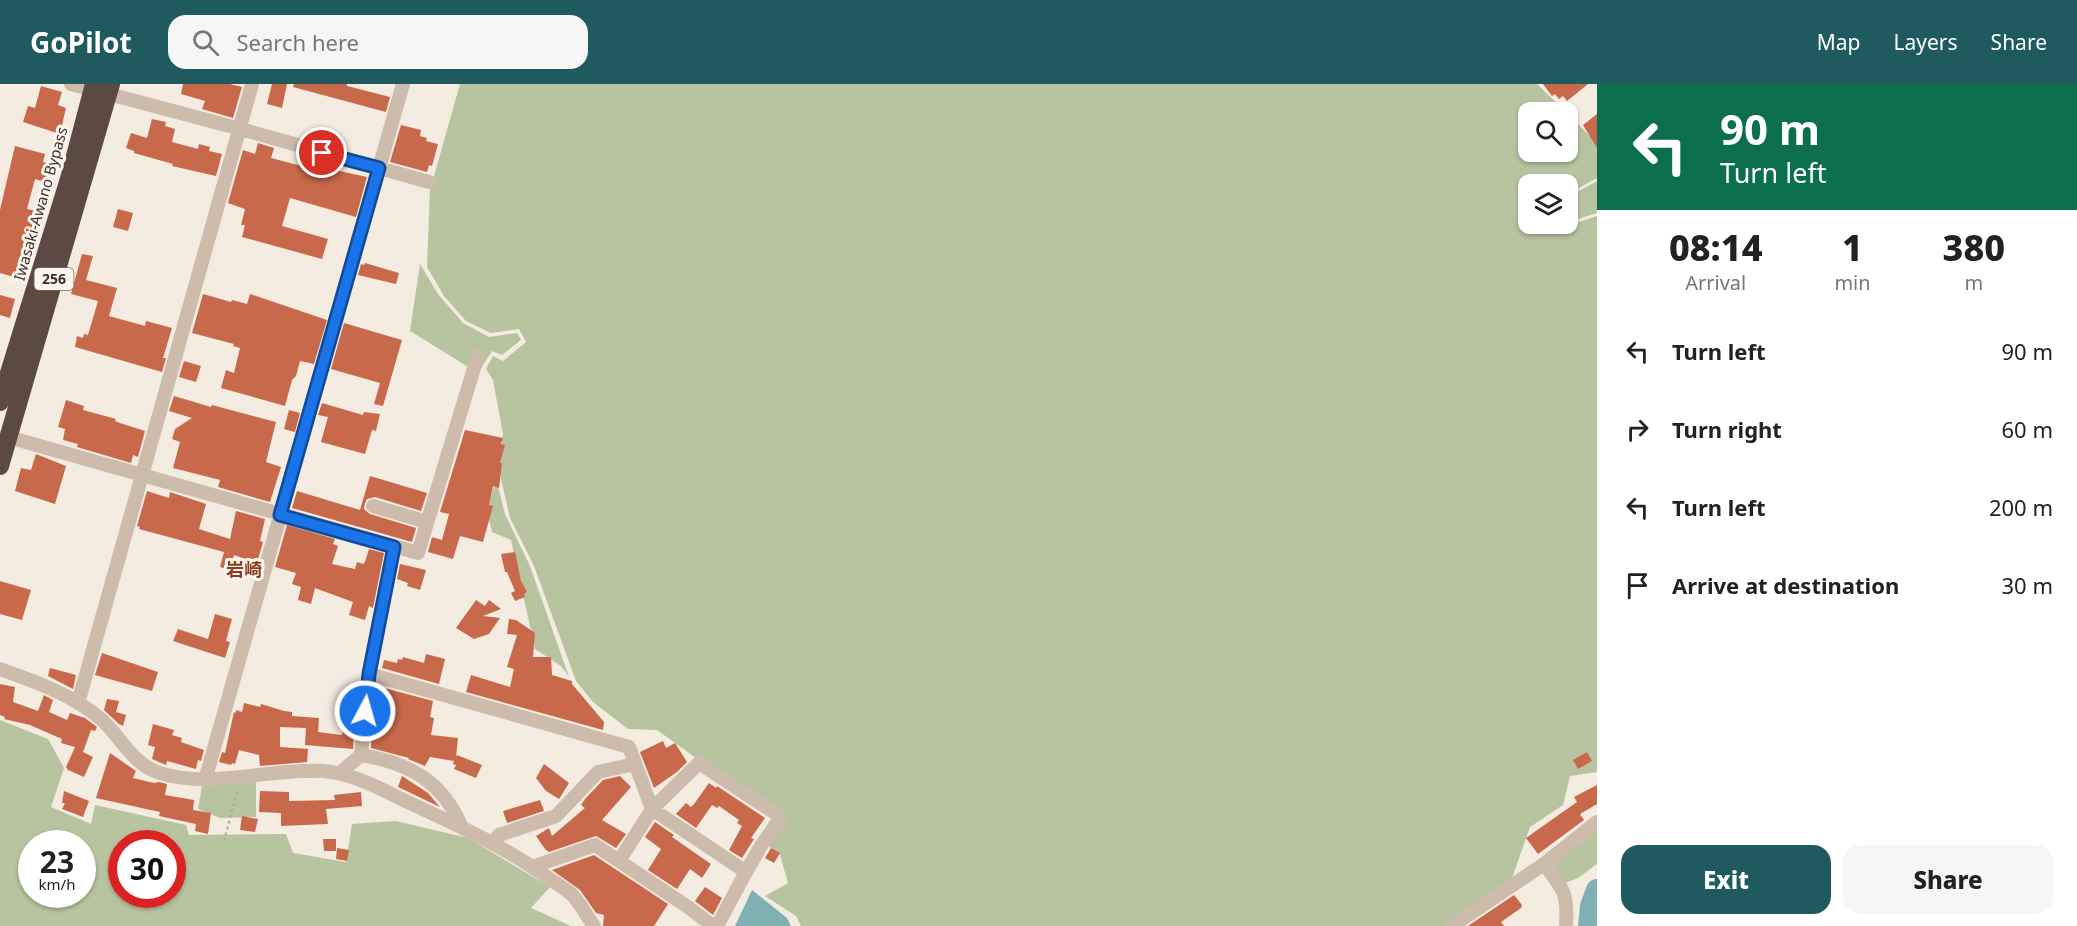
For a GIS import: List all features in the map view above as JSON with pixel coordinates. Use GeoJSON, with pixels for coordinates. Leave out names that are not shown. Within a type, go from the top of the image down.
{"type":"FeatureCollection","features":[{"type":"Feature","properties":{"kind":"highway","name":"Iwasaki-Awano Bypass"},"geometry":{"type":"LineString","coordinates":[[0,402],[69,179],[102,87]]}},
{"type":"Feature","properties":{"kind":"highway","name":"256"},"geometry":{"type":"LineString","coordinates":[[0,466],[102,87]]}},
{"type":"Feature","properties":{"kind":"street"},"geometry":{"type":"LineString","coordinates":[[71,84],[102,87],[429,182]]}},
{"type":"Feature","properties":{"kind":"street"},"geometry":{"type":"LineString","coordinates":[[78,704],[252,84]]}},
{"type":"Feature","properties":{"kind":"street"},"geometry":{"type":"LineString","coordinates":[[205,780],[403,84]]}},
{"type":"Feature","properties":{"kind":"street"},"geometry":{"type":"LineString","coordinates":[[8,437],[418,553],[478,355]]}},
{"type":"Feature","properties":{"kind":"street"},"geometry":{"type":"LineString","coordinates":[[373,506],[427,522]]}},
{"type":"Feature","properties":{"kind":"street"},"geometry":{"type":"LineString","coordinates":[[340,773],[361,755],[369,674],[394,547]]}},
{"type":"Feature","properties":{"kind":"street"},"geometry":{"type":"LineString","coordinates":[[0,669],[33,680],[101,719],[140,763],[155,771],[172,776],[205,780],[261,773],[322,771],[340,773],[376,787],[462,828],[532,867],[572,894],[594,926]]}},
{"type":"Feature","properties":{"kind":"street"},"geometry":{"type":"LineString","coordinates":[[369,674],[629,747],[652,810],[747,872]]}},
{"type":"Feature","properties":{"kind":"street"},"geometry":{"type":"LineString","coordinates":[[361,755],[386,759],[412,769],[434,785],[454,808],[462,828]]}},
{"type":"Feature","properties":{"kind":"street"},"geometry":{"type":"LineString","coordinates":[[532,867],[595,844],[619,861],[715,926],[761,846],[781,817],[699,763],[652,810],[619,861]]}},
{"type":"Feature","properties":{"kind":"street"},"geometry":{"type":"LineString","coordinates":[[493,844],[499,835],[556,816],[598,772],[635,764]]}},
{"type":"Feature","properties":{"kind":"street"},"geometry":{"type":"LineString","coordinates":[[1452,926],[1544,864],[1597,822]]}},
{"type":"Feature","properties":{"kind":"street"},"geometry":{"type":"LineString","coordinates":[[1544,864],[1564,891],[1567,902],[1566,926]]}},
{"type":"Feature","properties":{"kind":"path"},"geometry":{"type":"LineString","coordinates":[[224,841],[237,792]]}},
{"type":"Feature","properties":{"kind":"green space"},"geometry":{"type":"Polygon","coordinates":[[[460,84],[1537,84],[1556,102],[1518,102],[1518,162],[1578,162],[1578,124],[1597,143],[1597,178],[1578,188],[1578,174],[1518,174],[1518,234],[1578,234],[1578,222],[1597,216],[1597,772],[1570,776],[1563,805],[1530,827],[1511,881],[1451,926],[801,926],[796,916],[765,896],[788,883],[780,855],[768,845],[783,820],[657,730],[628,729],[593,702],[576,681],[534,566],[510,518],[499,470],[503,434],[493,380],[486,369],[493,356],[503,361],[526,342],[519,329],[491,333],[466,321],[444,296],[427,267],[430,190],[460,84]]]}},
{"type":"Feature","properties":{"kind":"green space"},"geometry":{"type":"Polygon","coordinates":[[[1597,181],[1597,213],[1578,219],[1578,191],[1597,181]]]}},
{"type":"Feature","properties":{"kind":"green space"},"geometry":{"type":"Polygon","coordinates":[[[420,264],[438,294],[463,323],[489,337],[517,333],[521,340],[502,355],[492,351],[478,373],[410,331],[420,264]]]}},
{"type":"Feature","properties":{"kind":"green space"},"geometry":{"type":"Polygon","coordinates":[[[496,478],[505,514],[530,566],[569,677],[561,666],[535,649],[511,540],[492,532],[487,510],[496,478]]]}},
{"type":"Feature","properties":{"kind":"green space"},"geometry":{"type":"Polygon","coordinates":[[[0,720],[48,739],[64,768],[51,807],[91,824],[95,805],[186,825],[189,835],[286,834],[293,853],[346,862],[352,824],[396,821],[468,838],[550,887],[531,908],[571,926],[0,926],[0,720]]]}},
{"type":"Feature","properties":{"kind":"green space"},"geometry":{"type":"Polygon","coordinates":[[[256,782],[256,817],[220,818],[198,809],[202,786],[256,782]]]}},
{"type":"Feature","properties":{"kind":"green space"},"geometry":{"type":"Polygon","coordinates":[[[1597,830],[1597,864],[1578,878],[1565,883],[1552,867],[1556,861],[1597,830]]]}},
{"type":"Feature","properties":{"kind":"water"},"geometry":{"type":"Polygon","coordinates":[[[752,890],[787,918],[791,926],[735,926],[752,890]]]}},
{"type":"Feature","properties":{"kind":"building"},"geometry":{"type":"Polygon","coordinates":[[[183,84],[230,84],[242,87],[233,118],[202,109],[205,101],[181,94],[183,84]]]}},
{"type":"Feature","properties":{"kind":"building"},"geometry":{"type":"Polygon","coordinates":[[[272,84],[287,84],[282,108],[267,104],[272,84]]]}},
{"type":"Feature","properties":{"kind":"building"},"geometry":{"type":"Polygon","coordinates":[[[294,84],[347,84],[347,86],[390,97],[386,112],[293,87],[294,84]]]}},
{"type":"Feature","properties":{"kind":"building"},"geometry":{"type":"Polygon","coordinates":[[[1543,84],[1588,84],[1567,101],[1563,96],[1559,99],[1555,94],[1552,96],[1543,84]]]}},
{"type":"Feature","properties":{"kind":"building"},"geometry":{"type":"Polygon","coordinates":[[[41,86],[62,92],[58,105],[66,108],[60,134],[23,122],[28,106],[35,108],[41,86]]]}},
{"type":"Feature","properties":{"kind":"building"},"geometry":{"type":"Polygon","coordinates":[[[1597,114],[1597,148],[1583,125],[1597,114]]]}},
{"type":"Feature","properties":{"kind":"building"},"geometry":{"type":"Polygon","coordinates":[[[152,119],[166,122],[165,126],[175,129],[172,142],[198,149],[199,144],[210,147],[209,151],[222,154],[216,176],[172,166],[173,164],[134,153],[126,148],[131,133],[147,138],[152,119]]]}},
{"type":"Feature","properties":{"kind":"building"},"geometry":{"type":"Polygon","coordinates":[[[401,125],[421,130],[420,136],[427,138],[426,141],[438,144],[432,166],[429,165],[427,172],[390,162],[401,125]]]}},
{"type":"Feature","properties":{"kind":"building"},"geometry":{"type":"Polygon","coordinates":[[[258,143],[274,148],[271,158],[313,169],[313,167],[321,169],[321,167],[367,177],[356,217],[290,198],[282,226],[328,239],[322,259],[242,237],[245,225],[241,225],[245,209],[228,203],[243,150],[255,154],[258,143]]]}},
{"type":"Feature","properties":{"kind":"building"},"geometry":{"type":"Polygon","coordinates":[[[15,146],[45,154],[43,162],[54,165],[51,175],[47,174],[45,182],[35,179],[27,209],[41,212],[21,279],[0,273],[0,210],[15,146]]]}},
{"type":"Feature","properties":{"kind":"building"},"geometry":{"type":"Polygon","coordinates":[[[118,209],[133,213],[128,231],[113,227],[118,209]]]}},
{"type":"Feature","properties":{"kind":"building"},"geometry":{"type":"Polygon","coordinates":[[[82,254],[93,256],[86,280],[117,288],[109,316],[145,326],[146,321],[172,328],[163,358],[166,358],[162,372],[75,347],[77,336],[83,338],[84,334],[88,335],[98,301],[71,294],[82,254]]]}},
{"type":"Feature","properties":{"kind":"building"},"geometry":{"type":"Polygon","coordinates":[[[365,263],[399,273],[396,284],[358,275],[361,264],[365,263]]]}},
{"type":"Feature","properties":{"kind":"building"},"geometry":{"type":"Polygon","coordinates":[[[203,294],[247,304],[250,294],[327,320],[314,364],[300,361],[285,406],[221,388],[226,370],[234,373],[240,348],[233,346],[234,344],[192,333],[203,294]]]}},
{"type":"Feature","properties":{"kind":"building"},"geometry":{"type":"Polygon","coordinates":[[[0,295],[15,299],[10,318],[0,315],[0,295]]]}},
{"type":"Feature","properties":{"kind":"building"},"geometry":{"type":"Polygon","coordinates":[[[344,323],[402,340],[383,406],[374,404],[380,383],[331,369],[344,323]]]}},
{"type":"Feature","properties":{"kind":"building"},"geometry":{"type":"Polygon","coordinates":[[[184,361],[201,366],[196,382],[179,377],[184,361]]]}},
{"type":"Feature","properties":{"kind":"building"},"geometry":{"type":"Polygon","coordinates":[[[174,396],[276,422],[266,462],[281,467],[270,502],[218,487],[220,480],[173,468],[180,442],[172,439],[175,429],[192,418],[169,411],[174,396]]]}},
{"type":"Feature","properties":{"kind":"building"},"geometry":{"type":"Polygon","coordinates":[[[66,400],[84,406],[83,410],[116,419],[115,421],[145,431],[138,457],[133,455],[131,463],[77,447],[78,444],[63,440],[65,429],[58,427],[66,400]]]}},
{"type":"Feature","properties":{"kind":"building"},"geometry":{"type":"Polygon","coordinates":[[[322,403],[363,415],[364,412],[380,414],[376,431],[372,430],[365,454],[321,442],[328,417],[318,415],[322,403]]]}},
{"type":"Feature","properties":{"kind":"building"},"geometry":{"type":"Polygon","coordinates":[[[289,410],[300,413],[295,432],[284,429],[289,410]]]}},
{"type":"Feature","properties":{"kind":"building"},"geometry":{"type":"Polygon","coordinates":[[[465,430],[503,438],[501,444],[505,445],[500,463],[502,463],[499,488],[493,486],[489,505],[493,506],[483,542],[460,536],[453,559],[428,552],[432,537],[442,540],[449,514],[440,512],[465,430]]]}},
{"type":"Feature","properties":{"kind":"building"},"geometry":{"type":"Polygon","coordinates":[[[36,454],[66,466],[55,504],[15,491],[21,468],[31,470],[36,454]]]}},
{"type":"Feature","properties":{"kind":"building"},"geometry":{"type":"Polygon","coordinates":[[[370,476],[427,493],[421,511],[375,497],[367,499],[365,503],[364,509],[370,514],[416,528],[412,542],[292,508],[297,491],[360,510],[370,476]]]}},
{"type":"Feature","properties":{"kind":"building"},"geometry":{"type":"Polygon","coordinates":[[[147,491],[169,498],[170,492],[206,504],[199,529],[230,539],[236,511],[265,519],[260,541],[263,542],[257,563],[234,555],[230,570],[220,567],[224,552],[139,529],[140,527],[137,526],[147,491]]]}},
{"type":"Feature","properties":{"kind":"building"},"geometry":{"type":"Polygon","coordinates":[[[287,525],[335,539],[333,544],[338,546],[332,564],[355,569],[357,562],[363,564],[365,562],[369,549],[384,553],[373,608],[369,606],[365,620],[349,615],[353,602],[315,588],[311,604],[298,600],[301,587],[292,584],[296,573],[275,567],[287,525]]]}},
{"type":"Feature","properties":{"kind":"building"},"geometry":{"type":"Polygon","coordinates":[[[515,552],[521,581],[527,592],[524,594],[525,597],[515,601],[511,593],[515,591],[505,572],[501,554],[515,552]]]}},
{"type":"Feature","properties":{"kind":"building"},"geometry":{"type":"Polygon","coordinates":[[[400,564],[426,570],[420,590],[407,586],[408,583],[397,579],[400,564]]]}},
{"type":"Feature","properties":{"kind":"building"},"geometry":{"type":"Polygon","coordinates":[[[0,581],[31,590],[22,620],[0,614],[0,581]]]}},
{"type":"Feature","properties":{"kind":"building"},"geometry":{"type":"Polygon","coordinates":[[[476,600],[485,606],[489,600],[501,609],[483,616],[500,618],[489,634],[474,639],[456,628],[476,600]]]}},
{"type":"Feature","properties":{"kind":"building"},"geometry":{"type":"Polygon","coordinates":[[[215,614],[232,619],[226,641],[230,642],[225,658],[173,641],[178,629],[208,639],[215,614]]]}},
{"type":"Feature","properties":{"kind":"building"},"geometry":{"type":"Polygon","coordinates":[[[509,619],[516,620],[535,633],[533,657],[551,657],[552,675],[572,681],[572,684],[604,722],[603,730],[466,692],[471,675],[510,687],[514,669],[507,667],[517,635],[507,634],[509,619]]]}},
{"type":"Feature","properties":{"kind":"building"},"geometry":{"type":"Polygon","coordinates":[[[102,653],[158,672],[152,691],[95,675],[102,653]]]}},
{"type":"Feature","properties":{"kind":"building"},"geometry":{"type":"Polygon","coordinates":[[[426,654],[445,659],[439,684],[382,668],[384,660],[397,663],[398,659],[402,660],[403,657],[424,663],[426,654]]]}},
{"type":"Feature","properties":{"kind":"building"},"geometry":{"type":"Polygon","coordinates":[[[50,668],[76,675],[73,689],[48,676],[50,668]]]}},
{"type":"Feature","properties":{"kind":"building"},"geometry":{"type":"Polygon","coordinates":[[[0,684],[15,687],[13,702],[38,711],[44,695],[53,700],[49,712],[67,720],[70,713],[85,718],[97,727],[95,731],[91,730],[83,752],[93,757],[84,777],[66,767],[75,747],[61,743],[62,739],[30,725],[4,719],[5,717],[0,715],[0,684]]]}},
{"type":"Feature","properties":{"kind":"building"},"geometry":{"type":"Polygon","coordinates":[[[377,686],[433,701],[430,717],[434,718],[431,735],[458,738],[456,757],[457,755],[482,765],[476,778],[454,769],[456,765],[453,764],[454,761],[430,757],[425,766],[409,758],[371,748],[373,722],[379,702],[375,701],[377,686]]]}},
{"type":"Feature","properties":{"kind":"building"},"geometry":{"type":"Polygon","coordinates":[[[107,699],[119,701],[116,712],[126,715],[123,726],[104,710],[107,699]]]}},
{"type":"Feature","properties":{"kind":"building"},"geometry":{"type":"Polygon","coordinates":[[[244,703],[260,707],[261,704],[292,712],[292,716],[319,718],[318,732],[342,735],[343,731],[354,732],[353,749],[305,745],[306,728],[280,727],[280,747],[308,749],[307,762],[260,766],[259,755],[239,750],[235,764],[219,762],[222,752],[225,753],[234,712],[236,713],[236,710],[242,712],[244,703]]]}},
{"type":"Feature","properties":{"kind":"building"},"geometry":{"type":"Polygon","coordinates":[[[153,724],[174,730],[172,735],[182,738],[181,742],[204,750],[196,769],[167,761],[166,765],[152,759],[155,747],[148,745],[153,724]]]}},
{"type":"Feature","properties":{"kind":"building"},"geometry":{"type":"Polygon","coordinates":[[[663,741],[666,748],[675,743],[687,762],[654,788],[640,752],[663,741]]]}},
{"type":"Feature","properties":{"kind":"building"},"geometry":{"type":"Polygon","coordinates":[[[1587,752],[1592,761],[1578,769],[1573,760],[1587,752]]]}},
{"type":"Feature","properties":{"kind":"building"},"geometry":{"type":"Polygon","coordinates":[[[110,753],[136,771],[133,778],[167,784],[165,795],[194,800],[193,810],[211,813],[208,834],[195,831],[196,824],[159,816],[160,812],[96,798],[110,753]]]}},
{"type":"Feature","properties":{"kind":"building"},"geometry":{"type":"Polygon","coordinates":[[[544,764],[569,783],[559,799],[546,791],[536,778],[544,764]]]}},
{"type":"Feature","properties":{"kind":"building"},"geometry":{"type":"Polygon","coordinates":[[[402,776],[428,793],[440,807],[398,787],[402,776]]]}},
{"type":"Feature","properties":{"kind":"building"},"geometry":{"type":"Polygon","coordinates":[[[620,776],[631,787],[602,820],[626,834],[616,848],[596,836],[549,852],[545,849],[536,836],[549,828],[552,836],[585,808],[581,805],[603,780],[620,776]]]}},
{"type":"Feature","properties":{"kind":"building"},"geometry":{"type":"Polygon","coordinates":[[[709,783],[765,818],[751,838],[754,839],[742,858],[729,850],[742,826],[737,823],[739,820],[719,806],[717,808],[712,805],[696,828],[676,814],[686,803],[691,807],[709,783]]]}},
{"type":"Feature","properties":{"kind":"building"},"geometry":{"type":"Polygon","coordinates":[[[1597,785],[1597,804],[1580,814],[1584,820],[1538,854],[1526,838],[1577,802],[1574,797],[1597,785]]]}},
{"type":"Feature","properties":{"kind":"building"},"geometry":{"type":"Polygon","coordinates":[[[64,791],[89,801],[83,817],[62,809],[65,803],[62,803],[64,791]]]}},
{"type":"Feature","properties":{"kind":"building"},"geometry":{"type":"Polygon","coordinates":[[[260,791],[289,792],[289,801],[335,800],[334,795],[361,792],[362,806],[326,809],[328,824],[281,826],[281,813],[259,812],[260,791]]]}},
{"type":"Feature","properties":{"kind":"building"},"geometry":{"type":"Polygon","coordinates":[[[540,800],[544,811],[507,823],[503,811],[540,800]]]}},
{"type":"Feature","properties":{"kind":"building"},"geometry":{"type":"Polygon","coordinates":[[[242,816],[258,819],[255,832],[240,830],[242,816]]]}},
{"type":"Feature","properties":{"kind":"building"},"geometry":{"type":"Polygon","coordinates":[[[655,822],[674,835],[672,837],[711,864],[702,878],[690,869],[677,889],[648,870],[661,849],[645,837],[655,822]]]}},
{"type":"Feature","properties":{"kind":"building"},"geometry":{"type":"Polygon","coordinates":[[[323,839],[336,839],[336,851],[324,851],[323,839]]]}},
{"type":"Feature","properties":{"kind":"building"},"geometry":{"type":"Polygon","coordinates":[[[337,848],[349,850],[347,861],[336,859],[337,848]]]}},
{"type":"Feature","properties":{"kind":"building"},"geometry":{"type":"Polygon","coordinates":[[[771,848],[780,853],[774,863],[765,858],[771,848]]]}},
{"type":"Feature","properties":{"kind":"building"},"geometry":{"type":"Polygon","coordinates":[[[594,855],[668,904],[654,926],[603,926],[604,915],[596,913],[580,890],[552,870],[594,855]]]}},
{"type":"Feature","properties":{"kind":"building"},"geometry":{"type":"Polygon","coordinates":[[[705,887],[722,898],[713,915],[695,901],[705,887]]]}},
{"type":"Feature","properties":{"kind":"building"},"geometry":{"type":"Polygon","coordinates":[[[1514,895],[1522,905],[1501,922],[1504,926],[1468,926],[1514,895]]]}},
{"type":"Feature","properties":{"kind":"waterway"},"geometry":{"type":"LineString","coordinates":[[1589,926],[1591,906],[1597,890]]}},
{"type":"Feature","properties":{"kind":"district","name":"岩崎"},"geometry":{"type":"Point","coordinates":[244,570]}},
{"type":"Feature","properties":{"kind":"route"},"geometry":{"type":"LineString","coordinates":[[322,153],[379,168],[280,515],[394,547],[366,688],[365,711]]}}]}
